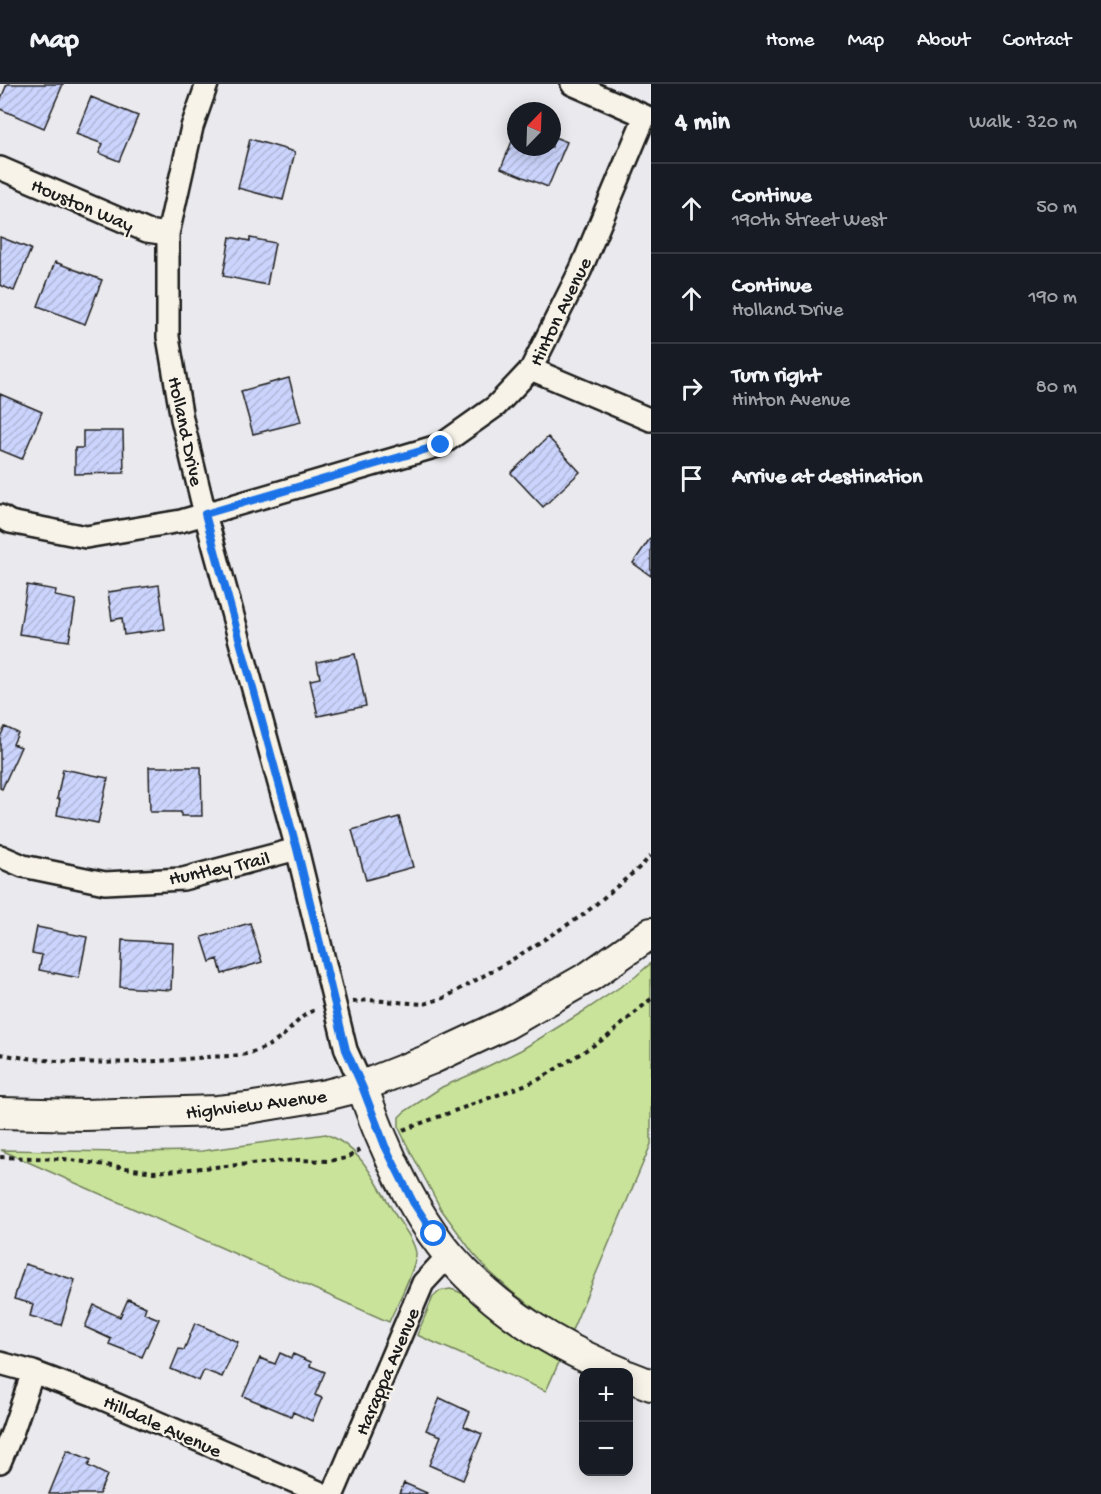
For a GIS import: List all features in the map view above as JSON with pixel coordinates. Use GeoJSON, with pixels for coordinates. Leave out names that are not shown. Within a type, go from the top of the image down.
{"type":"FeatureCollection","features":[{"type":"Feature","properties":{"kind":"street","name":"Holland Drive"},"geometry":{"type":"LineString","coordinates":[[207,84],[192,127],[168,234],[168,337],[182,419],[205,514],[297,849],[346,1050],[362,1086]]}},
{"type":"Feature","properties":{"kind":"street","name":"Hinton Avenue"},"geometry":{"type":"LineString","coordinates":[[0,516],[10,522],[86,537],[181,521],[441,445],[496,406],[531,369],[581,269],[645,116],[572,84]]}},
{"type":"Feature","properties":{"kind":"street","name":"Houston Way"},"geometry":{"type":"LineString","coordinates":[[0,168],[147,231],[168,234]]}},
{"type":"Feature","properties":{"kind":"street"},"geometry":{"type":"LineString","coordinates":[[531,369],[651,420]]}},
{"type":"Feature","properties":{"kind":"street","name":"Huntley Trail"},"geometry":{"type":"LineString","coordinates":[[0,856],[23,866],[105,883],[183,879],[297,849]]}},
{"type":"Feature","properties":{"kind":"street","name":"Highview Avenue"},"geometry":{"type":"LineString","coordinates":[[0,1113],[84,1115],[217,1111],[248,1108],[362,1086],[431,1059],[506,1024],[563,993],[651,933]]}},
{"type":"Feature","properties":{"kind":"street"},"geometry":{"type":"LineString","coordinates":[[362,1086],[382,1139],[413,1202],[449,1255],[486,1293],[530,1327],[565,1347],[611,1368]]}},
{"type":"Feature","properties":{"kind":"street","name":"Harappa Avenue"},"geometry":{"type":"LineString","coordinates":[[333,1494],[423,1283],[449,1255]]}},
{"type":"Feature","properties":{"kind":"street","name":"Hilldale Avenue"},"geometry":{"type":"LineString","coordinates":[[0,1363],[33,1372],[94,1395],[323,1494]]}},
{"type":"Feature","properties":{"kind":"street"},"geometry":{"type":"LineString","coordinates":[[0,1462],[33,1372]]}},
{"type":"Feature","properties":{"kind":"street"},"geometry":{"type":"LineString","coordinates":[[633,1378],[651,1385]]}},
{"type":"Feature","properties":{"kind":"path"},"geometry":{"type":"LineString","coordinates":[[0,1054],[24,1059],[67,1062],[159,1062],[251,1053],[272,1044],[310,1011],[369,1000],[424,1004],[444,998],[510,961],[583,915],[651,856]]}},
{"type":"Feature","properties":{"kind":"path"},"geometry":{"type":"LineString","coordinates":[[0,1157],[64,1159],[154,1172],[347,1158],[360,1149],[400,1131],[538,1080],[606,1037],[651,999]]}},
{"type":"Feature","properties":{"kind":"green space"},"geometry":{"type":"Polygon","coordinates":[[[651,963],[651,1144],[570,1335],[511,1291],[473,1253],[441,1209],[399,1128],[399,1117],[442,1087],[521,1050],[635,977],[651,963]]]}},
{"type":"Feature","properties":{"kind":"green space"},"geometry":{"type":"Polygon","coordinates":[[[326,1134],[350,1148],[368,1169],[415,1248],[413,1268],[389,1322],[1,1150],[202,1151],[326,1134]]]}},
{"type":"Feature","properties":{"kind":"green space"},"geometry":{"type":"Polygon","coordinates":[[[450,1289],[471,1299],[516,1335],[560,1360],[546,1391],[417,1335],[433,1297],[440,1291],[450,1289]]]}},
{"type":"Feature","properties":{"kind":"building"},"geometry":{"type":"Polygon","coordinates":[[[7,84],[63,84],[44,128],[0,109],[0,101],[7,84]]]}},
{"type":"Feature","properties":{"kind":"building"},"geometry":{"type":"Polygon","coordinates":[[[91,97],[138,116],[119,161],[99,153],[103,144],[76,134],[91,97]]]}},
{"type":"Feature","properties":{"kind":"building"},"geometry":{"type":"Polygon","coordinates":[[[250,139],[295,152],[283,200],[238,188],[250,139]]]}},
{"type":"Feature","properties":{"kind":"building"},"geometry":{"type":"Polygon","coordinates":[[[561,140],[567,142],[548,187],[501,168],[507,153],[507,156],[561,156],[561,140]]]}},
{"type":"Feature","properties":{"kind":"building"},"geometry":{"type":"Polygon","coordinates":[[[0,237],[31,249],[14,291],[0,285],[0,237]]]}},
{"type":"Feature","properties":{"kind":"building"},"geometry":{"type":"Polygon","coordinates":[[[230,237],[275,243],[267,285],[223,276],[230,237]]]}},
{"type":"Feature","properties":{"kind":"building"},"geometry":{"type":"Polygon","coordinates":[[[55,262],[102,280],[85,324],[38,306],[55,262]]]}},
{"type":"Feature","properties":{"kind":"building"},"geometry":{"type":"Polygon","coordinates":[[[289,378],[301,422],[253,434],[241,391],[289,378]]]}},
{"type":"Feature","properties":{"kind":"building"},"geometry":{"type":"Polygon","coordinates":[[[0,394],[42,412],[22,459],[0,450],[0,394]]]}},
{"type":"Feature","properties":{"kind":"building"},"geometry":{"type":"Polygon","coordinates":[[[83,431],[123,431],[124,473],[75,474],[75,448],[83,448],[83,431]]]}},
{"type":"Feature","properties":{"kind":"building"},"geometry":{"type":"Polygon","coordinates":[[[548,437],[580,472],[543,507],[511,473],[548,437]]]}},
{"type":"Feature","properties":{"kind":"building"},"geometry":{"type":"Polygon","coordinates":[[[651,537],[651,576],[633,563],[651,537]]]}},
{"type":"Feature","properties":{"kind":"building"},"geometry":{"type":"Polygon","coordinates":[[[27,585],[56,590],[55,596],[76,600],[69,641],[19,634],[27,585]]]}},
{"type":"Feature","properties":{"kind":"building"},"geometry":{"type":"Polygon","coordinates":[[[159,585],[165,629],[124,635],[122,618],[112,620],[108,592],[159,585]]]}},
{"type":"Feature","properties":{"kind":"building"},"geometry":{"type":"Polygon","coordinates":[[[355,654],[366,706],[318,716],[310,680],[320,678],[317,662],[355,654]]]}},
{"type":"Feature","properties":{"kind":"building"},"geometry":{"type":"Polygon","coordinates":[[[5,727],[18,733],[13,744],[21,747],[2,789],[0,788],[0,737],[5,727]]]}},
{"type":"Feature","properties":{"kind":"building"},"geometry":{"type":"Polygon","coordinates":[[[149,767],[201,767],[202,816],[181,816],[181,812],[150,812],[149,767]]]}},
{"type":"Feature","properties":{"kind":"building"},"geometry":{"type":"Polygon","coordinates":[[[63,769],[108,778],[98,823],[57,815],[60,799],[57,799],[63,769]]]}},
{"type":"Feature","properties":{"kind":"building"},"geometry":{"type":"Polygon","coordinates":[[[399,817],[413,867],[366,880],[352,830],[399,817]]]}},
{"type":"Feature","properties":{"kind":"building"},"geometry":{"type":"Polygon","coordinates":[[[250,923],[262,962],[222,974],[218,959],[210,962],[202,937],[250,923]]]}},
{"type":"Feature","properties":{"kind":"building"},"geometry":{"type":"Polygon","coordinates":[[[37,927],[87,937],[79,978],[39,970],[42,955],[32,953],[37,927]]]}},
{"type":"Feature","properties":{"kind":"building"},"geometry":{"type":"Polygon","coordinates":[[[122,940],[173,943],[171,990],[120,987],[122,940]]]}},
{"type":"Feature","properties":{"kind":"building"},"geometry":{"type":"Polygon","coordinates":[[[25,1264],[75,1280],[61,1325],[30,1316],[33,1304],[14,1299],[25,1264]]]}},
{"type":"Feature","properties":{"kind":"building"},"geometry":{"type":"Polygon","coordinates":[[[128,1299],[146,1307],[144,1313],[159,1319],[142,1357],[109,1344],[111,1339],[85,1327],[94,1305],[120,1317],[128,1299]]]}},
{"type":"Feature","properties":{"kind":"building"},"geometry":{"type":"Polygon","coordinates":[[[195,1323],[238,1342],[222,1377],[204,1370],[199,1381],[171,1369],[179,1349],[184,1350],[195,1323]]]}},
{"type":"Feature","properties":{"kind":"building"},"geometry":{"type":"Polygon","coordinates":[[[280,1353],[291,1358],[293,1354],[311,1362],[310,1366],[325,1372],[315,1395],[322,1398],[312,1421],[293,1412],[291,1416],[243,1396],[260,1358],[275,1364],[280,1353]]]}},
{"type":"Feature","properties":{"kind":"building"},"geometry":{"type":"Polygon","coordinates":[[[440,1398],[470,1412],[464,1426],[482,1434],[463,1480],[429,1465],[441,1436],[426,1430],[440,1398]]]}},
{"type":"Feature","properties":{"kind":"building"},"geometry":{"type":"Polygon","coordinates":[[[67,1450],[91,1460],[88,1466],[107,1475],[99,1494],[49,1494],[67,1450]]]}},
{"type":"Feature","properties":{"kind":"building"},"geometry":{"type":"Polygon","coordinates":[[[404,1483],[427,1493],[399,1494],[404,1483]]]}},
{"type":"Feature","properties":{"kind":"route"},"geometry":{"type":"LineString","coordinates":[[434,1234],[413,1202],[385,1146],[346,1050],[297,849],[205,514],[441,445]]}}]}
